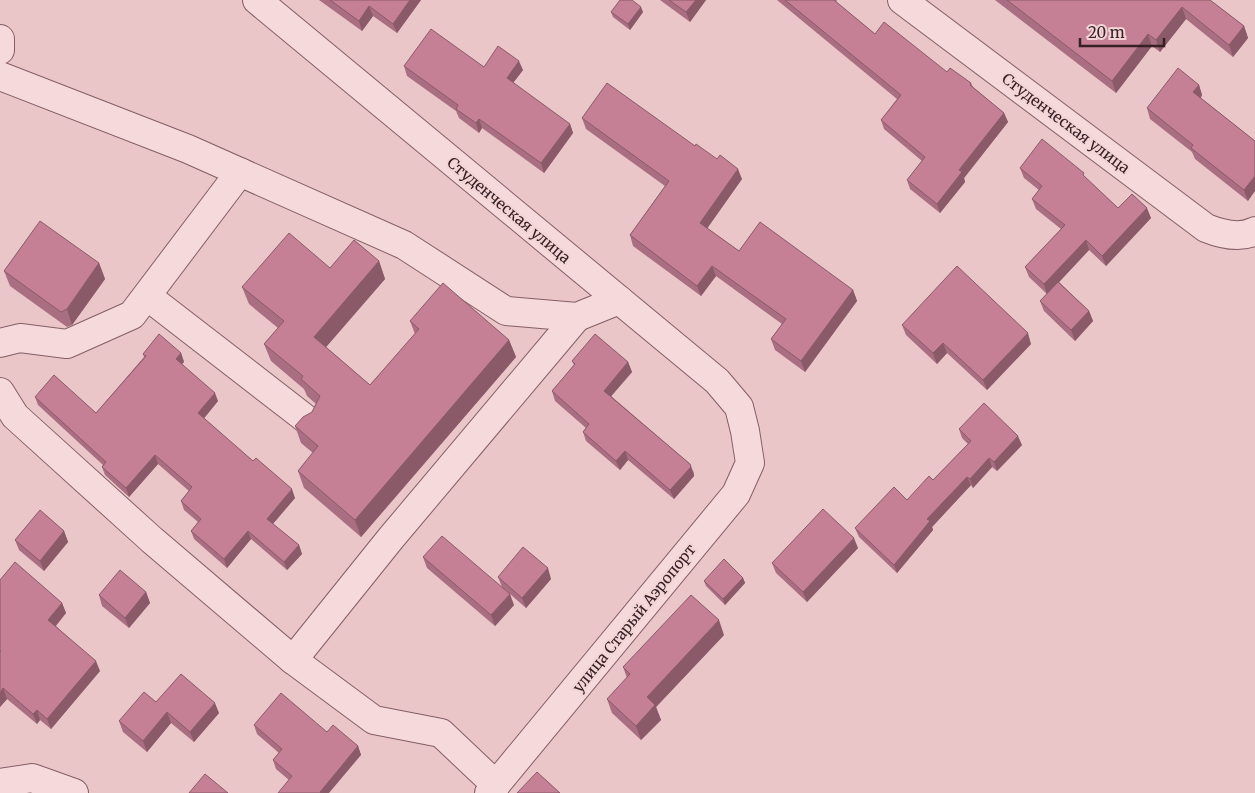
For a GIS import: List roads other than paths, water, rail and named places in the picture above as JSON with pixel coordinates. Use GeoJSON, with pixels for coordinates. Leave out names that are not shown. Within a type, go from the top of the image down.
{"type":"FeatureCollection","features":[{"type":"Feature","properties":{"kind":"street","name":"Студенческая улица"},"geometry":{"type":"LineString","coordinates":[[257,0],[717,381],[739,407],[745,431]]}},
{"type":"Feature","properties":{"kind":"street","name":"Студенческая улица"},"geometry":{"type":"LineString","coordinates":[[902,0],[1206,228],[1221,234],[1245,233]]}},
{"type":"Feature","properties":{"kind":"street"},"geometry":{"type":"LineString","coordinates":[[0,39],[0,50]]}},
{"type":"Feature","properties":{"kind":"street"},"geometry":{"type":"LineString","coordinates":[[0,76],[188,149],[404,245],[506,311],[577,318]]}},
{"type":"Feature","properties":{"kind":"street"},"geometry":{"type":"LineString","coordinates":[[0,344],[20,338],[68,344],[132,315],[240,172]]}},
{"type":"Feature","properties":{"kind":"street"},"geometry":{"type":"LineString","coordinates":[[147,296],[306,419]]}},
{"type":"Feature","properties":{"kind":"street"},"geometry":{"type":"LineString","coordinates":[[293,660],[391,538],[577,318],[620,300]]}},
{"type":"Feature","properties":{"kind":"street"},"geometry":{"type":"LineString","coordinates":[[0,392],[15,416],[152,540],[293,660],[374,720],[441,733],[493,789]]}},
{"type":"Feature","properties":{"kind":"street","name":"улица Старый Аэропорт"},"geometry":{"type":"LineString","coordinates":[[493,789],[736,494],[750,463],[745,431]]}},
{"type":"Feature","properties":{"kind":"street"},"geometry":{"type":"LineString","coordinates":[[0,783],[32,778],[74,793]]}}]}
